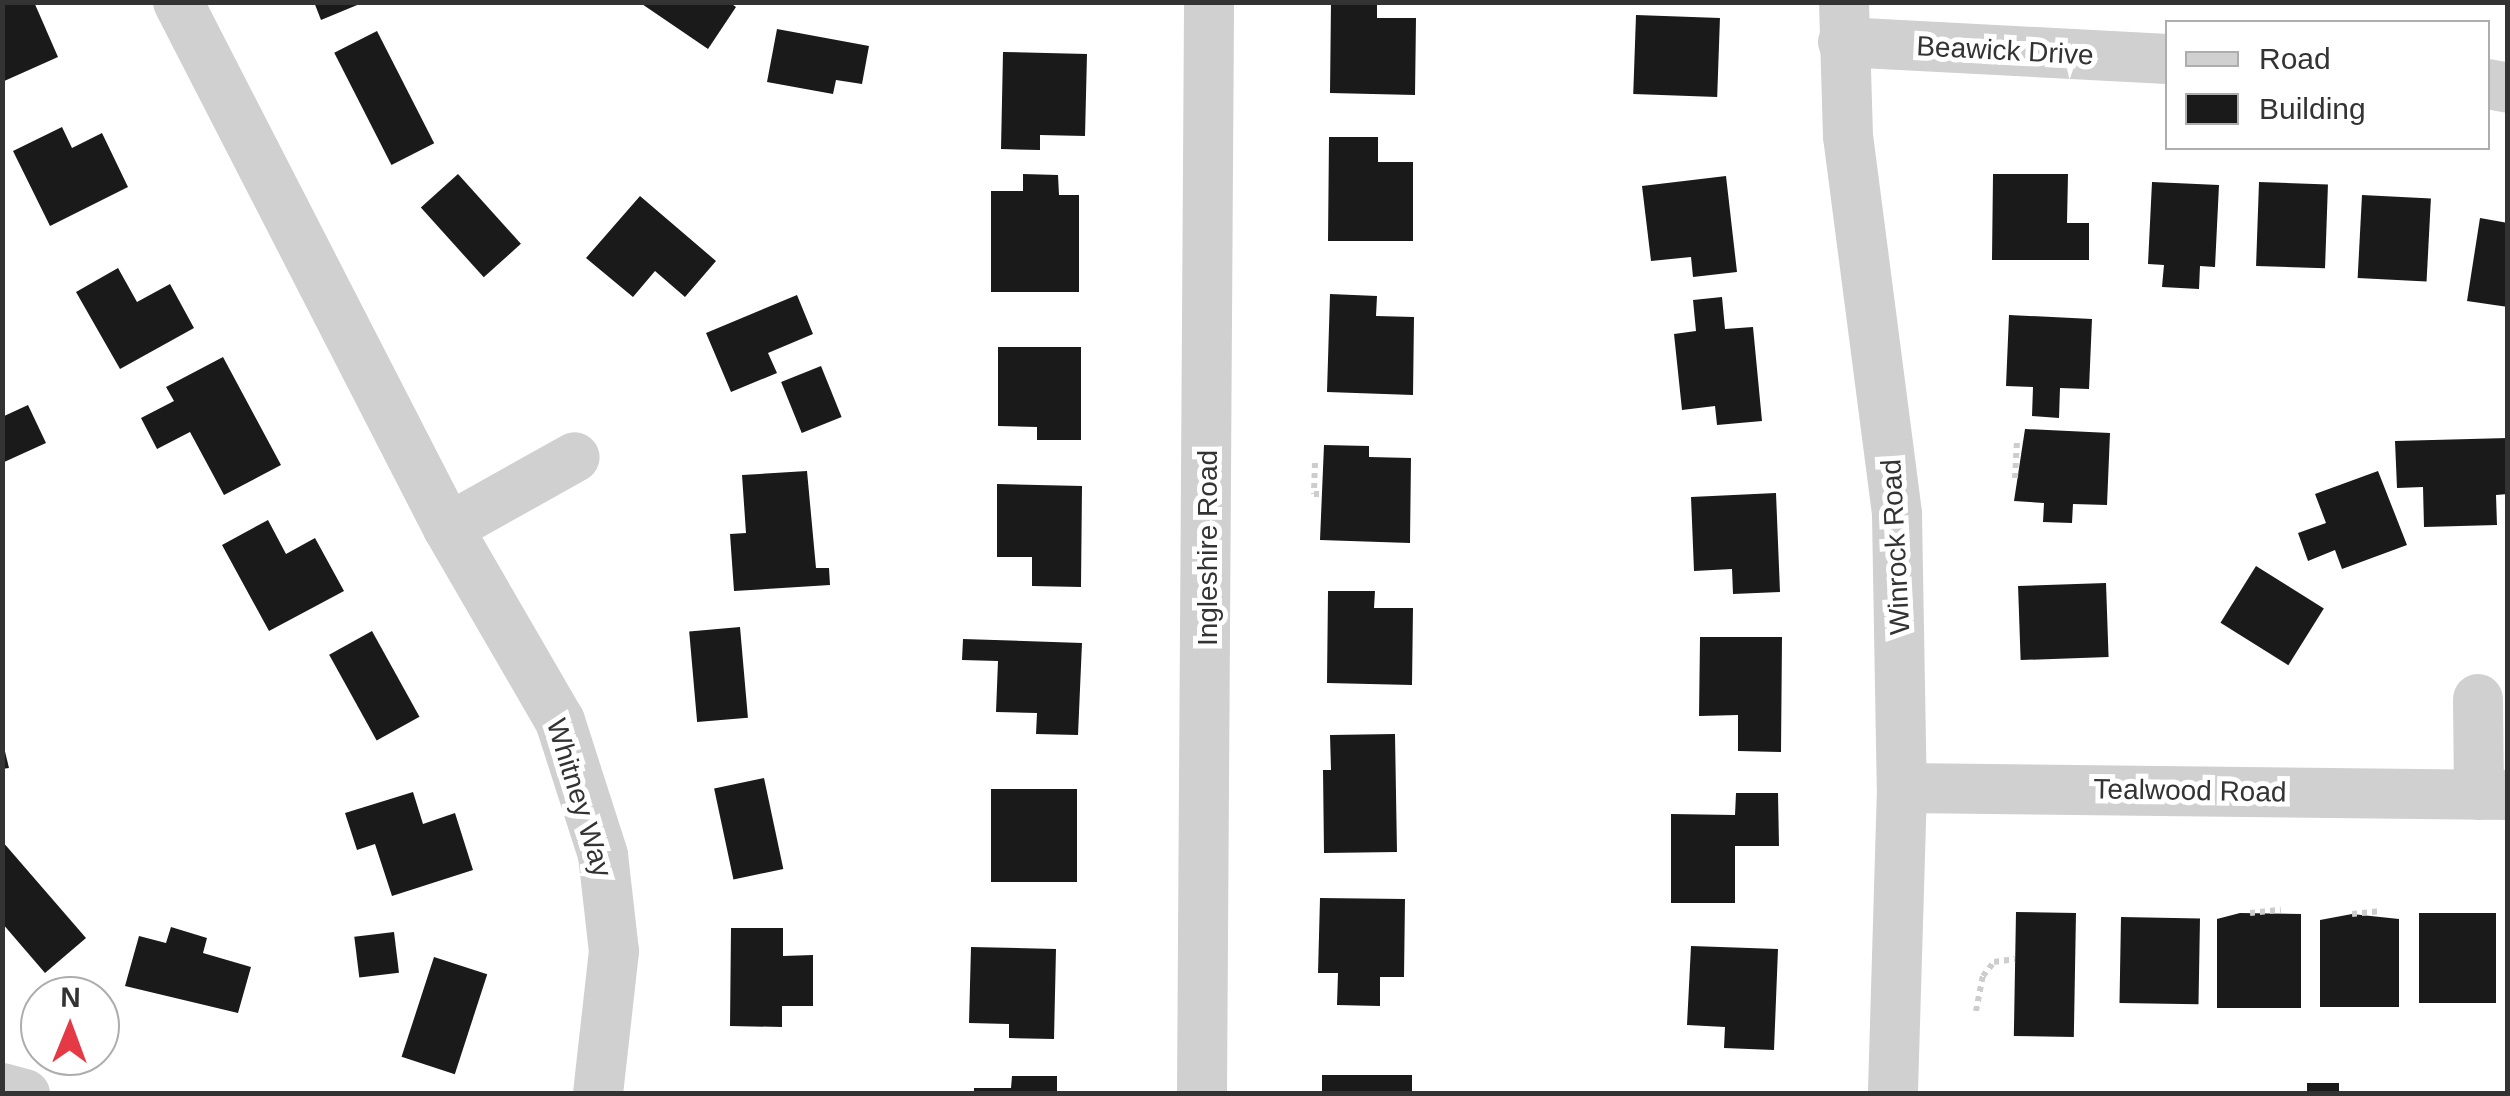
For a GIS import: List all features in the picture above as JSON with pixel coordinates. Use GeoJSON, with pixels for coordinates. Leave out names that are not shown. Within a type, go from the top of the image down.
{"type":"FeatureCollection","features":[{"type":"Feature","properties":{"kind":"street","name":"Whitney Way"},"geometry":{"type":"LineString","coordinates":[[178,2],[448,528],[560,721],[603,856],[614,951],[598,1094]]}},
{"type":"Feature","properties":{"kind":"street","name":"Ingleshire Road"},"geometry":{"type":"LineString","coordinates":[[1202,1094],[1209,2]]}},
{"type":"Feature","properties":{"kind":"street","name":"Beawick Drive"},"geometry":{"type":"LineString","coordinates":[[1844,22],[2165,59]]}},
{"type":"Feature","properties":{"kind":"street","name":"Winrock Road"},"geometry":{"type":"LineString","coordinates":[[1844,22],[1858,234],[1897,515],[1902,788],[1893,1094]]}},
{"type":"Feature","properties":{"kind":"street"},"geometry":{"type":"LineString","coordinates":[[448,528],[574,457]]}},
{"type":"Feature","properties":{"kind":"street","name":"Tealwood Road"},"geometry":{"type":"LineString","coordinates":[[1902,788],[2493,795],[2478,699]]}},
{"type":"Feature","properties":{"kind":"street"},"geometry":{"type":"LineString","coordinates":[[2,1088],[26,1094]]}},
{"type":"Feature","properties":{"kind":"path"},"geometry":{"type":"LineString","coordinates":[[2015,478],[2017,442]]}},
{"type":"Feature","properties":{"kind":"path"},"geometry":{"type":"LineString","coordinates":[[1315,463],[1314,494],[1322,494]]}},
{"type":"Feature","properties":{"kind":"path"},"geometry":{"type":"LineString","coordinates":[[2250,913],[2281,910]]}},
{"type":"Feature","properties":{"kind":"path"},"geometry":{"type":"LineString","coordinates":[[2352,914],[2379,910]]}},
{"type":"Feature","properties":{"kind":"path"},"geometry":{"type":"LineString","coordinates":[[1976,1011],[1983,976],[1994,962],[2015,959]]}},
{"type":"Feature","properties":{"kind":"building"},"geometry":{"type":"Polygon","coordinates":[[[2,2],[34,2],[58,57],[2,82],[2,2]]]}},
{"type":"Feature","properties":{"kind":"building"},"geometry":{"type":"Polygon","coordinates":[[[314,2],[362,2],[362,3],[321,20],[314,2]]]}},
{"type":"Feature","properties":{"kind":"building"},"geometry":{"type":"Polygon","coordinates":[[[639,2],[729,2],[736,7],[708,49],[639,2]]]}},
{"type":"Feature","properties":{"kind":"building"},"geometry":{"type":"Polygon","coordinates":[[[1331,2],[1377,2],[1377,18],[1416,18],[1415,95],[1330,93],[1331,2]]]}},
{"type":"Feature","properties":{"kind":"building"},"geometry":{"type":"Polygon","coordinates":[[[1636,15],[1720,18],[1717,97],[1633,94],[1636,15]]]}},
{"type":"Feature","properties":{"kind":"building"},"geometry":{"type":"Polygon","coordinates":[[[777,29],[869,46],[862,84],[836,80],[833,94],[767,82],[777,29]]]}},
{"type":"Feature","properties":{"kind":"building"},"geometry":{"type":"Polygon","coordinates":[[[377,31],[434,143],[391,165],[334,53],[377,31]]]}},
{"type":"Feature","properties":{"kind":"building"},"geometry":{"type":"Polygon","coordinates":[[[1003,52],[1087,54],[1085,136],[1040,135],[1040,150],[1001,149],[1003,52]]]}},
{"type":"Feature","properties":{"kind":"building"},"geometry":{"type":"Polygon","coordinates":[[[62,127],[72,148],[102,133],[128,187],[50,226],[13,151],[62,127]]]}},
{"type":"Feature","properties":{"kind":"building"},"geometry":{"type":"Polygon","coordinates":[[[1329,137],[1378,137],[1378,162],[1413,162],[1413,241],[1328,241],[1329,137]]]}},
{"type":"Feature","properties":{"kind":"building"},"geometry":{"type":"Polygon","coordinates":[[[458,174],[521,244],[484,277],[421,207],[458,174]]]}},
{"type":"Feature","properties":{"kind":"building"},"geometry":{"type":"Polygon","coordinates":[[[1023,174],[1058,175],[1059,195],[1079,195],[1079,292],[991,292],[991,191],[1023,191],[1023,174]]]}},
{"type":"Feature","properties":{"kind":"building"},"geometry":{"type":"Polygon","coordinates":[[[1993,174],[2068,174],[2067,223],[2089,223],[2089,260],[1992,260],[1993,174]]]}},
{"type":"Feature","properties":{"kind":"building"},"geometry":{"type":"Polygon","coordinates":[[[1726,176],[1737,272],[1693,277],[1691,257],[1651,261],[1642,186],[1726,176]]]}},
{"type":"Feature","properties":{"kind":"building"},"geometry":{"type":"Polygon","coordinates":[[[2152,182],[2219,185],[2215,267],[2200,266],[2199,289],[2162,287],[2164,265],[2148,264],[2152,182]]]}},
{"type":"Feature","properties":{"kind":"building"},"geometry":{"type":"Polygon","coordinates":[[[2259,182],[2328,184],[2325,268],[2256,266],[2259,182]]]}},
{"type":"Feature","properties":{"kind":"building"},"geometry":{"type":"Polygon","coordinates":[[[2362,195],[2431,199],[2427,281],[2358,278],[2362,195]]]}},
{"type":"Feature","properties":{"kind":"building"},"geometry":{"type":"Polygon","coordinates":[[[640,196],[716,261],[685,297],[655,271],[633,297],[586,258],[640,196]]]}},
{"type":"Feature","properties":{"kind":"building"},"geometry":{"type":"Polygon","coordinates":[[[2480,218],[2508,223],[2508,307],[2467,301],[2480,218]]]}},
{"type":"Feature","properties":{"kind":"building"},"geometry":{"type":"Polygon","coordinates":[[[118,268],[137,302],[170,284],[194,328],[120,369],[76,292],[118,268]]]}},
{"type":"Feature","properties":{"kind":"building"},"geometry":{"type":"Polygon","coordinates":[[[1330,294],[1377,296],[1376,316],[1414,317],[1413,395],[1327,392],[1330,294]]]}},
{"type":"Feature","properties":{"kind":"building"},"geometry":{"type":"Polygon","coordinates":[[[797,295],[813,334],[768,353],[777,373],[731,392],[706,333],[797,295]]]}},
{"type":"Feature","properties":{"kind":"building"},"geometry":{"type":"Polygon","coordinates":[[[1722,297],[1725,329],[1753,327],[1762,421],[1717,425],[1715,406],[1682,410],[1674,334],[1696,331],[1693,300],[1722,297]]]}},
{"type":"Feature","properties":{"kind":"building"},"geometry":{"type":"Polygon","coordinates":[[[2009,315],[2092,319],[2089,389],[2060,388],[2059,418],[2032,416],[2033,387],[2006,386],[2009,315]]]}},
{"type":"Feature","properties":{"kind":"building"},"geometry":{"type":"Polygon","coordinates":[[[998,347],[1081,347],[1081,440],[1037,440],[1037,427],[998,426],[998,347]]]}},
{"type":"Feature","properties":{"kind":"building"},"geometry":{"type":"Polygon","coordinates":[[[223,357],[281,465],[224,495],[190,432],[157,449],[141,418],[174,401],[166,387],[223,357]]]}},
{"type":"Feature","properties":{"kind":"building"},"geometry":{"type":"Polygon","coordinates":[[[821,366],[842,417],[802,433],[781,382],[821,366]]]}},
{"type":"Feature","properties":{"kind":"building"},"geometry":{"type":"Polygon","coordinates":[[[28,405],[46,443],[2,463],[2,417],[28,405]]]}},
{"type":"Feature","properties":{"kind":"building"},"geometry":{"type":"Polygon","coordinates":[[[2025,429],[2110,433],[2107,505],[2073,504],[2072,523],[2043,522],[2044,503],[2014,501],[2025,429]]]}},
{"type":"Feature","properties":{"kind":"building"},"geometry":{"type":"Polygon","coordinates":[[[2508,438],[2508,494],[2496,495],[2497,525],[2424,527],[2423,487],[2397,488],[2395,441],[2508,438]]]}},
{"type":"Feature","properties":{"kind":"building"},"geometry":{"type":"Polygon","coordinates":[[[1324,445],[1369,446],[1369,457],[1411,458],[1410,543],[1320,540],[1324,445]]]}},
{"type":"Feature","properties":{"kind":"building"},"geometry":{"type":"Polygon","coordinates":[[[807,471],[816,568],[829,568],[830,585],[734,591],[730,534],[746,533],[742,475],[807,471]]]}},
{"type":"Feature","properties":{"kind":"building"},"geometry":{"type":"Polygon","coordinates":[[[2378,471],[2407,545],[2342,569],[2335,550],[2308,561],[2298,533],[2326,523],[2315,494],[2378,471]]]}},
{"type":"Feature","properties":{"kind":"building"},"geometry":{"type":"Polygon","coordinates":[[[997,484],[1082,486],[1081,587],[1032,586],[1032,557],[997,557],[997,484]]]}},
{"type":"Feature","properties":{"kind":"building"},"geometry":{"type":"Polygon","coordinates":[[[1776,493],[1780,592],[1733,594],[1732,569],[1694,571],[1691,497],[1776,493]]]}},
{"type":"Feature","properties":{"kind":"building"},"geometry":{"type":"Polygon","coordinates":[[[268,520],[286,554],[315,538],[344,591],[269,631],[222,545],[268,520]]]}},
{"type":"Feature","properties":{"kind":"building"},"geometry":{"type":"Polygon","coordinates":[[[2256,566],[2324,608],[2288,665],[2220,623],[2256,566]]]}},
{"type":"Feature","properties":{"kind":"building"},"geometry":{"type":"Polygon","coordinates":[[[2106,583],[2109,657],[2021,660],[2018,586],[2106,583]]]}},
{"type":"Feature","properties":{"kind":"building"},"geometry":{"type":"Polygon","coordinates":[[[1328,591],[1375,591],[1374,608],[1413,608],[1412,685],[1327,683],[1328,591]]]}},
{"type":"Feature","properties":{"kind":"building"},"geometry":{"type":"Polygon","coordinates":[[[740,627],[748,718],[697,722],[689,631],[740,627]]]}},
{"type":"Feature","properties":{"kind":"building"},"geometry":{"type":"Polygon","coordinates":[[[372,631],[420,717],[377,740],[329,655],[372,631]]]}},
{"type":"Feature","properties":{"kind":"building"},"geometry":{"type":"Polygon","coordinates":[[[1700,637],[1782,637],[1781,752],[1738,751],[1738,715],[1699,716],[1700,637]]]}},
{"type":"Feature","properties":{"kind":"building"},"geometry":{"type":"Polygon","coordinates":[[[963,639],[1082,643],[1078,735],[1036,734],[1037,713],[996,712],[998,661],[962,660],[963,639]]]}},
{"type":"Feature","properties":{"kind":"building"},"geometry":{"type":"Polygon","coordinates":[[[1395,734],[1397,852],[1324,853],[1323,770],[1331,770],[1330,735],[1395,734]]]}},
{"type":"Feature","properties":{"kind":"building"},"geometry":{"type":"Polygon","coordinates":[[[2,739],[9,768],[2,769],[2,739]]]}},
{"type":"Feature","properties":{"kind":"building"},"geometry":{"type":"Polygon","coordinates":[[[764,778],[783,869],[733,880],[714,789],[764,778]]]}},
{"type":"Feature","properties":{"kind":"building"},"geometry":{"type":"Polygon","coordinates":[[[991,789],[1077,789],[1077,882],[991,882],[991,789]]]}},
{"type":"Feature","properties":{"kind":"building"},"geometry":{"type":"Polygon","coordinates":[[[413,792],[423,824],[455,813],[473,870],[392,896],[375,844],[357,850],[345,813],[413,792]]]}},
{"type":"Feature","properties":{"kind":"building"},"geometry":{"type":"Polygon","coordinates":[[[1736,793],[1778,793],[1779,846],[1735,846],[1735,903],[1671,903],[1671,814],[1735,815],[1736,793]]]}},
{"type":"Feature","properties":{"kind":"building"},"geometry":{"type":"Polygon","coordinates":[[[2,841],[86,938],[45,973],[2,923],[2,841]]]}},
{"type":"Feature","properties":{"kind":"building"},"geometry":{"type":"Polygon","coordinates":[[[1320,898],[1405,899],[1404,977],[1380,977],[1380,1006],[1337,1005],[1338,973],[1318,973],[1320,898]]]}},
{"type":"Feature","properties":{"kind":"building"},"geometry":{"type":"Polygon","coordinates":[[[2016,912],[2076,913],[2074,1037],[2014,1036],[2016,912]]]}},
{"type":"Feature","properties":{"kind":"building"},"geometry":{"type":"Polygon","coordinates":[[[2240,913],[2301,914],[2301,1008],[2217,1008],[2217,919],[2240,913]]]}},
{"type":"Feature","properties":{"kind":"building"},"geometry":{"type":"Polygon","coordinates":[[[2419,913],[2496,913],[2496,1003],[2419,1003],[2419,913]]]}},
{"type":"Feature","properties":{"kind":"building"},"geometry":{"type":"Polygon","coordinates":[[[2352,914],[2399,919],[2399,1007],[2320,1007],[2320,920],[2352,914]]]}},
{"type":"Feature","properties":{"kind":"building"},"geometry":{"type":"Polygon","coordinates":[[[2121,917],[2200,918],[2198,1004],[2119,1003],[2121,917]]]}},
{"type":"Feature","properties":{"kind":"building"},"geometry":{"type":"Polygon","coordinates":[[[171,927],[207,938],[203,953],[251,967],[238,1013],[125,986],[139,936],[166,943],[171,927]]]}},
{"type":"Feature","properties":{"kind":"building"},"geometry":{"type":"Polygon","coordinates":[[[731,928],[783,928],[783,956],[813,955],[813,1006],[782,1006],[782,1027],[730,1026],[731,928]]]}},
{"type":"Feature","properties":{"kind":"building"},"geometry":{"type":"Polygon","coordinates":[[[394,932],[399,973],[359,978],[354,937],[394,932]]]}},
{"type":"Feature","properties":{"kind":"building"},"geometry":{"type":"Polygon","coordinates":[[[1691,946],[1778,949],[1774,1050],[1724,1048],[1725,1027],[1687,1025],[1691,946]]]}},
{"type":"Feature","properties":{"kind":"building"},"geometry":{"type":"Polygon","coordinates":[[[971,947],[1056,949],[1054,1039],[1009,1038],[1009,1024],[969,1023],[971,947]]]}},
{"type":"Feature","properties":{"kind":"building"},"geometry":{"type":"Polygon","coordinates":[[[434,957],[487,974],[455,1074],[402,1057],[434,957]]]}},
{"type":"Feature","properties":{"kind":"building"},"geometry":{"type":"Polygon","coordinates":[[[1322,1075],[1412,1075],[1412,1094],[1322,1094],[1322,1075]]]}},
{"type":"Feature","properties":{"kind":"building"},"geometry":{"type":"Polygon","coordinates":[[[1012,1076],[1057,1076],[1057,1094],[974,1094],[974,1088],[1011,1088],[1012,1076]]]}},
{"type":"Feature","properties":{"kind":"building"},"geometry":{"type":"Polygon","coordinates":[[[2307,1083],[2339,1083],[2339,1094],[2307,1094],[2307,1083]]]}}]}
